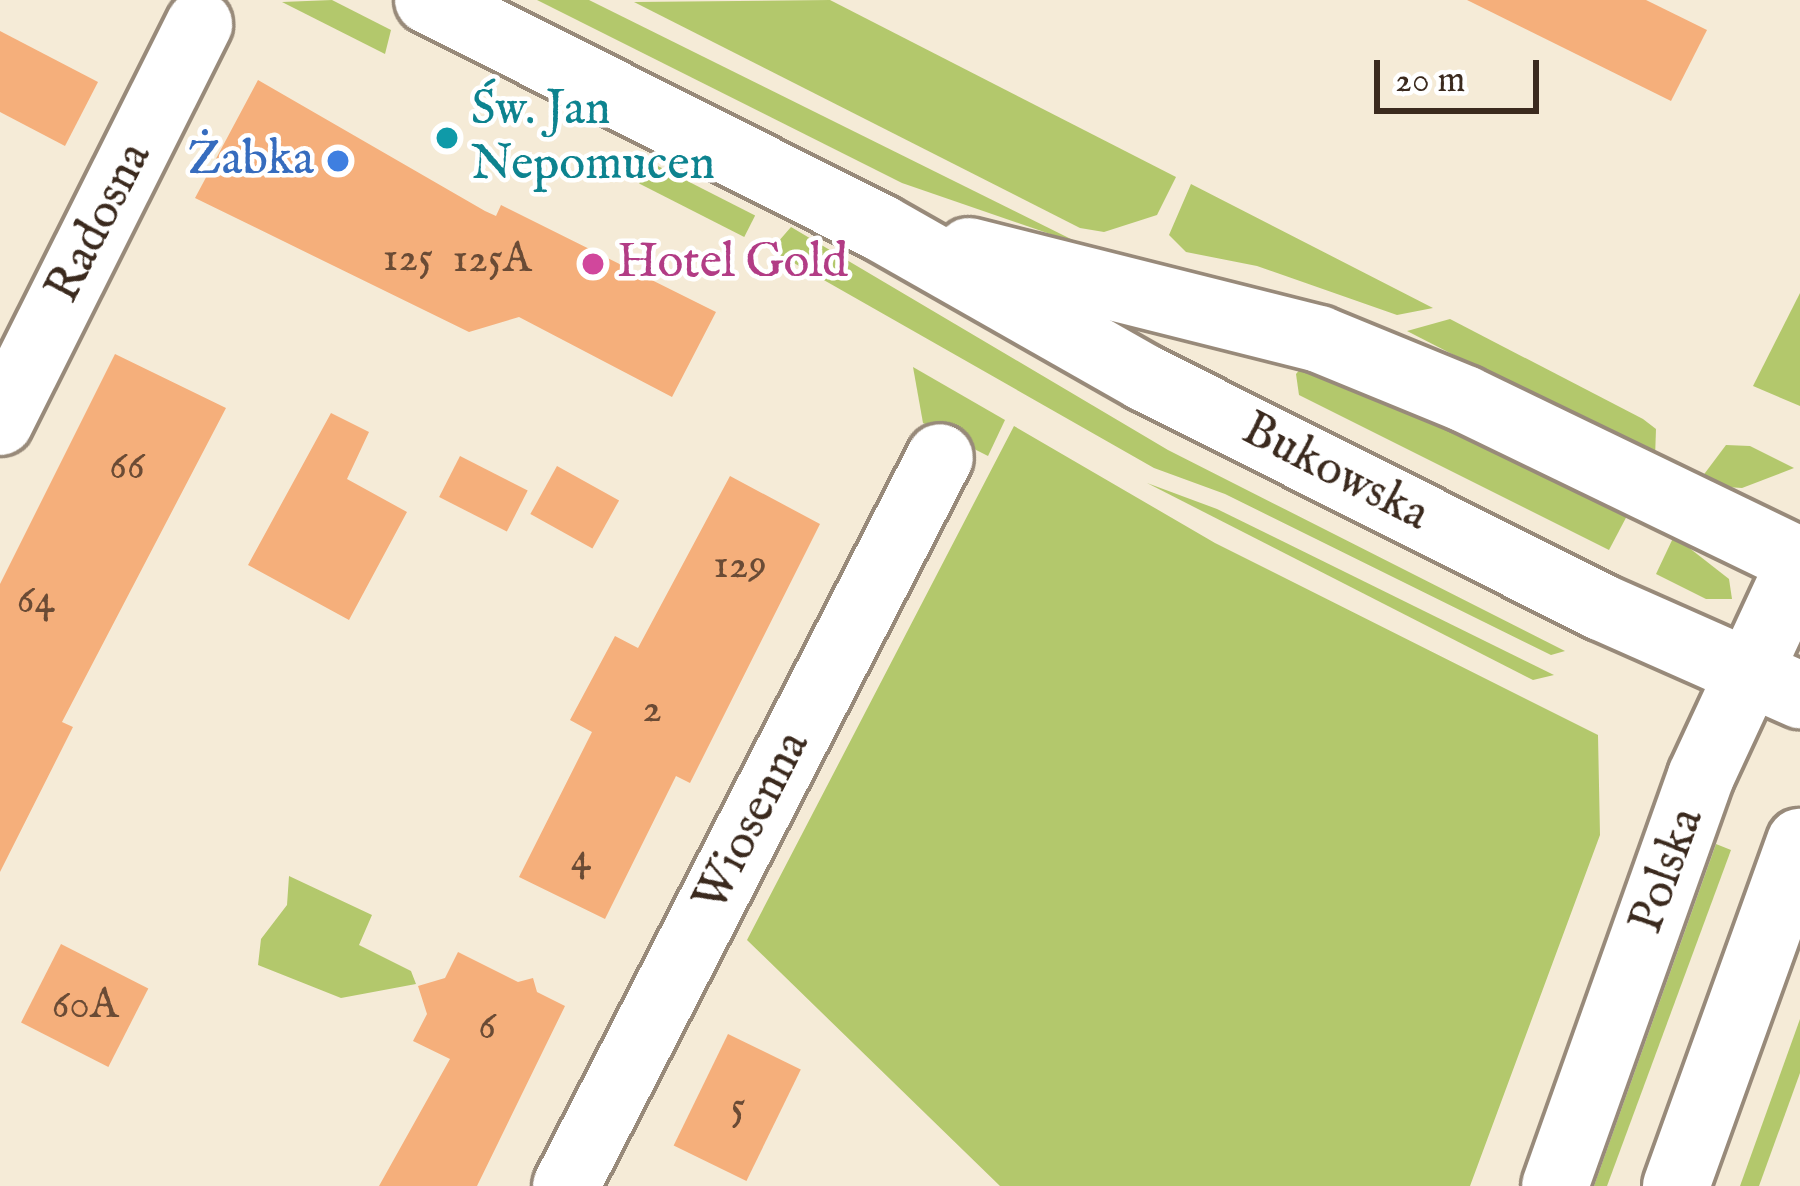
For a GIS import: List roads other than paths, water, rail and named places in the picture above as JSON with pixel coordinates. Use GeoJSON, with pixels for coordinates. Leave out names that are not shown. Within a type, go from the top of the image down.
{"type":"FeatureCollection","features":[{"type":"Feature","properties":{"kind":"main road","name":"Bukowska"},"geometry":{"type":"LineString","coordinates":[[428,0],[881,228],[1166,388],[1774,684]]}},
{"type":"Feature","properties":{"kind":"main road","name":"Radosna"},"geometry":{"type":"LineString","coordinates":[[0,422],[199,24]]}},
{"type":"Feature","properties":{"kind":"main road","name":"Bukowska"},"geometry":{"type":"LineString","coordinates":[[881,228],[1319,339],[1465,398],[1800,562]]}},
{"type":"Feature","properties":{"kind":"main road","name":"Wiosenna"},"geometry":{"type":"LineString","coordinates":[[566,1186],[940,457]]}},
{"type":"Feature","properties":{"kind":"main road","name":"Polska"},"geometry":{"type":"LineString","coordinates":[[1555,1186],[1702,776],[1774,684],[1800,562]]}},
{"type":"Feature","properties":{"kind":"main road"},"geometry":{"type":"LineString","coordinates":[[1676,1186],[1800,842]]}},
{"type":"Feature","properties":{"kind":"place","name":"Św. Jan Nepomucen"},"geometry":{"type":"Point","coordinates":[447,138]}},
{"type":"Feature","properties":{"kind":"place","name":"Żabka"},"geometry":{"type":"Point","coordinates":[338,161]}},
{"type":"Feature","properties":{"kind":"place","name":"Hotel Gold"},"geometry":{"type":"Point","coordinates":[593,264]}}]}
